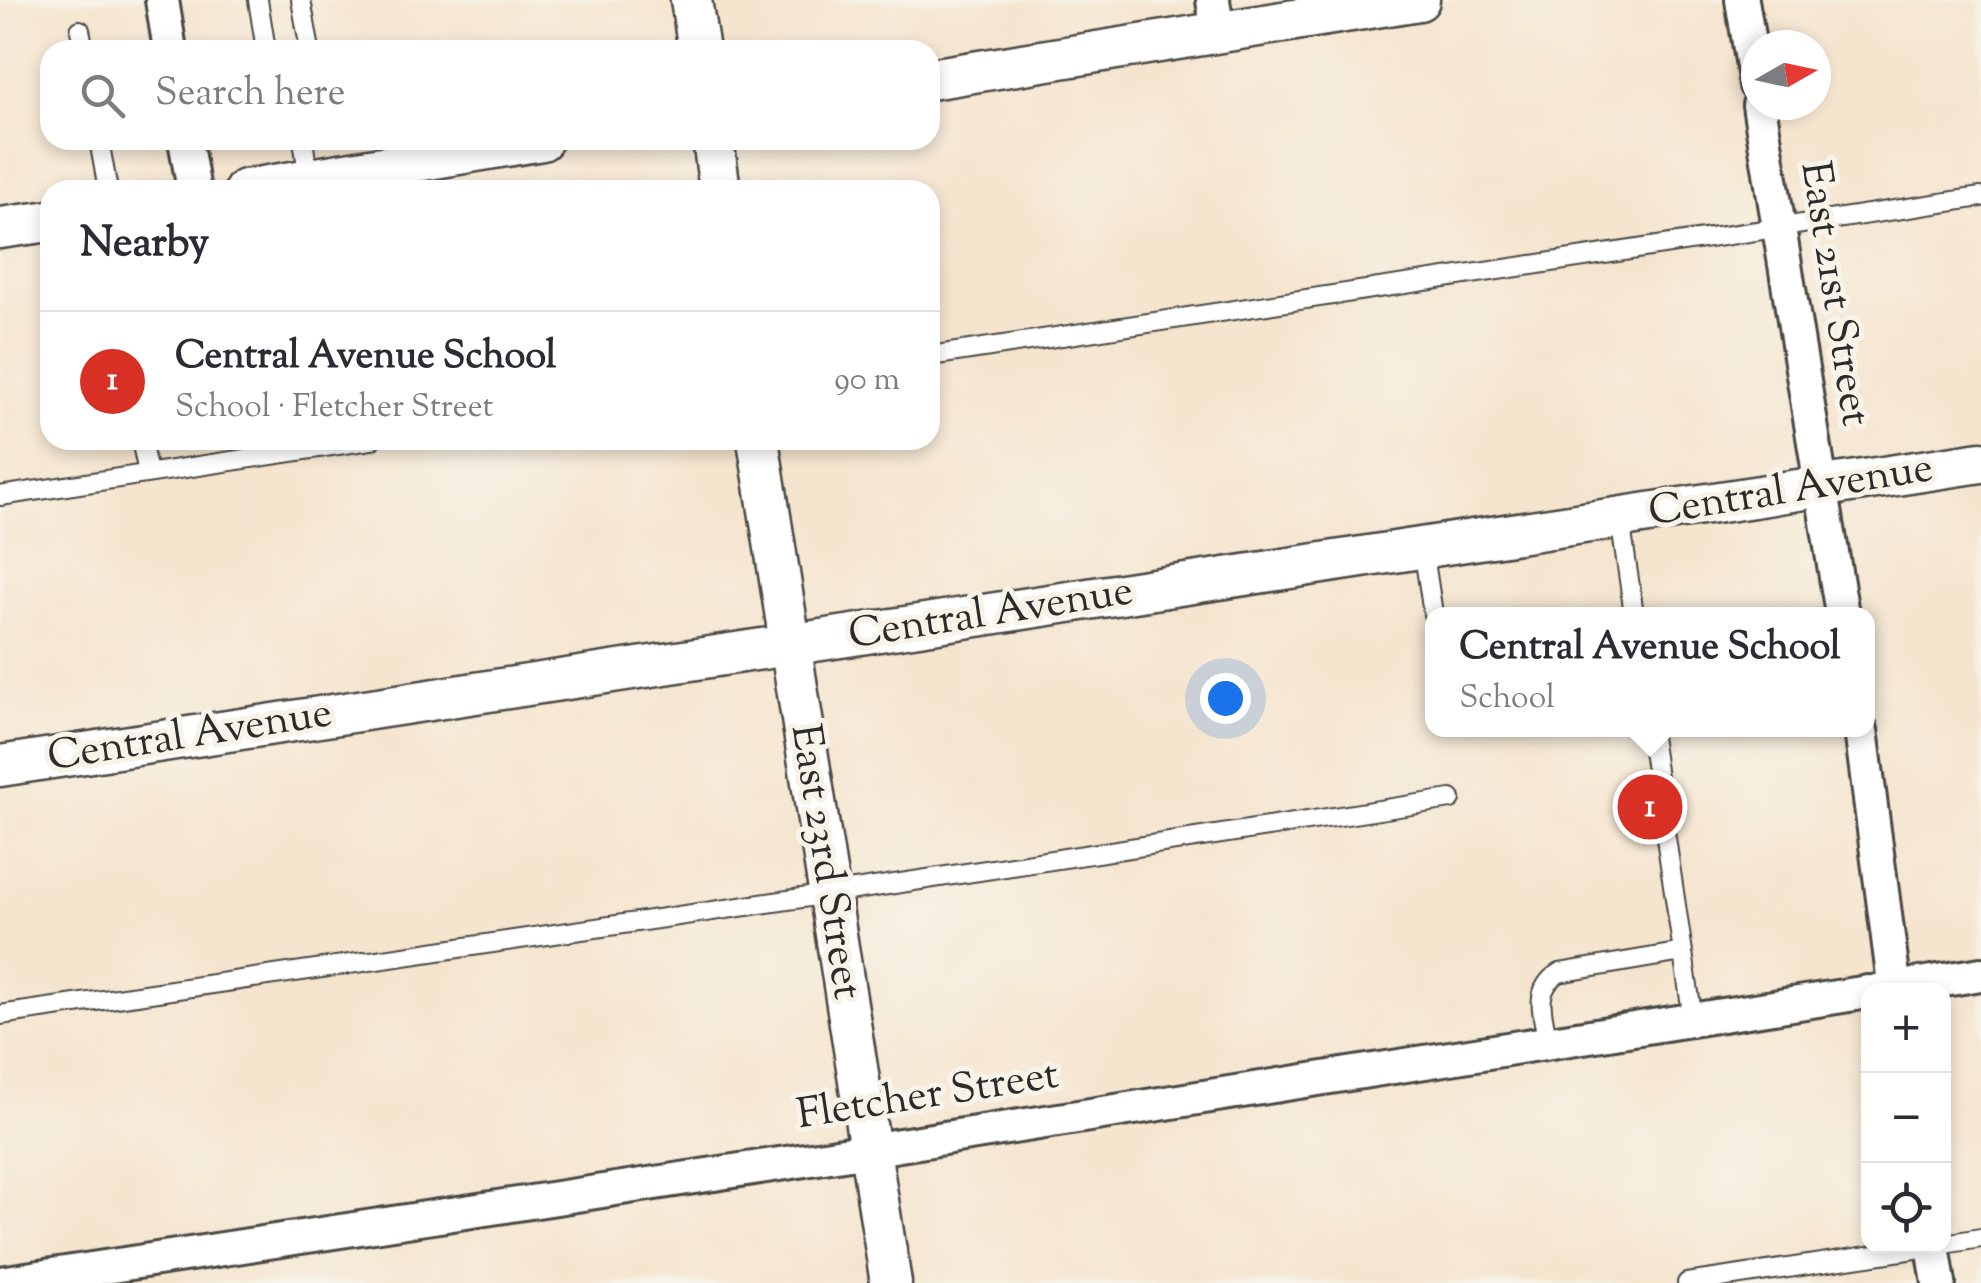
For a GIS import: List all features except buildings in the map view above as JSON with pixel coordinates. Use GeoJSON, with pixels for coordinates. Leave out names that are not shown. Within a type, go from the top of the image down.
{"type":"FeatureCollection","features":[{"type":"Feature","properties":{"kind":"street"},"geometry":{"type":"LineString","coordinates":[[162,0],[168,40]]}},
{"type":"Feature","properties":{"kind":"street"},"geometry":{"type":"LineString","coordinates":[[691,0],[697,40]]}},
{"type":"Feature","properties":{"kind":"street"},"geometry":{"type":"LineString","coordinates":[[940,77],[1216,17],[1419,0]]}},
{"type":"Feature","properties":{"kind":"street"},"geometry":{"type":"LineString","coordinates":[[1742,0],[1747,30]]}},
{"type":"Feature","properties":{"kind":"street","name":"East 21st Street"},"geometry":{"type":"LineString","coordinates":[[1761,120],[1841,607]]}},
{"type":"Feature","properties":{"kind":"street"},"geometry":{"type":"LineString","coordinates":[[187,150],[192,180]]}},
{"type":"Feature","properties":{"kind":"street"},"geometry":{"type":"LineString","coordinates":[[264,180],[306,159],[418,150]]}},
{"type":"Feature","properties":{"kind":"street"},"geometry":{"type":"LineString","coordinates":[[714,150],[719,180]]}},
{"type":"Feature","properties":{"kind":"street"},"geometry":{"type":"LineString","coordinates":[[1,223],[40,221]]}},
{"type":"Feature","properties":{"kind":"street","name":"East 23rd Street"},"geometry":{"type":"LineString","coordinates":[[760,450],[891,1283]]}},
{"type":"Feature","properties":{"kind":"street","name":"Central Avenue"},"geometry":{"type":"LineString","coordinates":[[0,766],[1981,462]]}},
{"type":"Feature","properties":{"kind":"street"},"geometry":{"type":"LineString","coordinates":[[1862,737],[1883,983]]}},
{"type":"Feature","properties":{"kind":"street","name":"Fletcher Street"},"geometry":{"type":"LineString","coordinates":[[1926,983],[1981,974]]}},
{"type":"Feature","properties":{"kind":"street","name":"Fletcher Street"},"geometry":{"type":"LineString","coordinates":[[0,1283],[1861,994]]}},
{"type":"Feature","properties":{"kind":"street"},"geometry":{"type":"LineString","coordinates":[[1935,1253],[1938,1283]]}},
{"type":"Feature","properties":{"kind":"lane"},"geometry":{"type":"LineString","coordinates":[[258,0],[264,40]]}},
{"type":"Feature","properties":{"kind":"lane"},"geometry":{"type":"LineString","coordinates":[[301,0],[308,40]]}},
{"type":"Feature","properties":{"kind":"lane"},"geometry":{"type":"LineString","coordinates":[[80,30],[82,40]]}},
{"type":"Feature","properties":{"kind":"lane"},"geometry":{"type":"LineString","coordinates":[[101,150],[106,180]]}},
{"type":"Feature","properties":{"kind":"lane"},"geometry":{"type":"LineString","coordinates":[[940,354],[1981,197]]}},
{"type":"Feature","properties":{"kind":"lane"},"geometry":{"type":"LineString","coordinates":[[143,450],[148,474]]}},
{"type":"Feature","properties":{"kind":"lane"},"geometry":{"type":"LineString","coordinates":[[0,496],[305,450]]}},
{"type":"Feature","properties":{"kind":"lane"},"geometry":{"type":"LineString","coordinates":[[1620,518],[1633,607]]}},
{"type":"Feature","properties":{"kind":"lane"},"geometry":{"type":"LineString","coordinates":[[1423,548],[1433,607]]}},
{"type":"Feature","properties":{"kind":"lane"},"geometry":{"type":"LineString","coordinates":[[1651,737],[1693,1020]]}},
{"type":"Feature","properties":{"kind":"lane"},"geometry":{"type":"LineString","coordinates":[[0,1016],[1450,800]]}},
{"type":"Feature","properties":{"kind":"lane"},"geometry":{"type":"LineString","coordinates":[[1548,1042],[1542,991],[1548,980],[1559,973],[1683,952]]}},
{"type":"Feature","properties":{"kind":"lane"},"geometry":{"type":"LineString","coordinates":[[1951,1243],[1981,1238]]}},
{"type":"Feature","properties":{"kind":"lane"},"geometry":{"type":"LineString","coordinates":[[1687,1283],[1887,1253]]}},
{"type":"Feature","properties":{"kind":"place","name":"Central Avenue School"},"geometry":{"type":"Point","coordinates":[1650,807]}}]}
